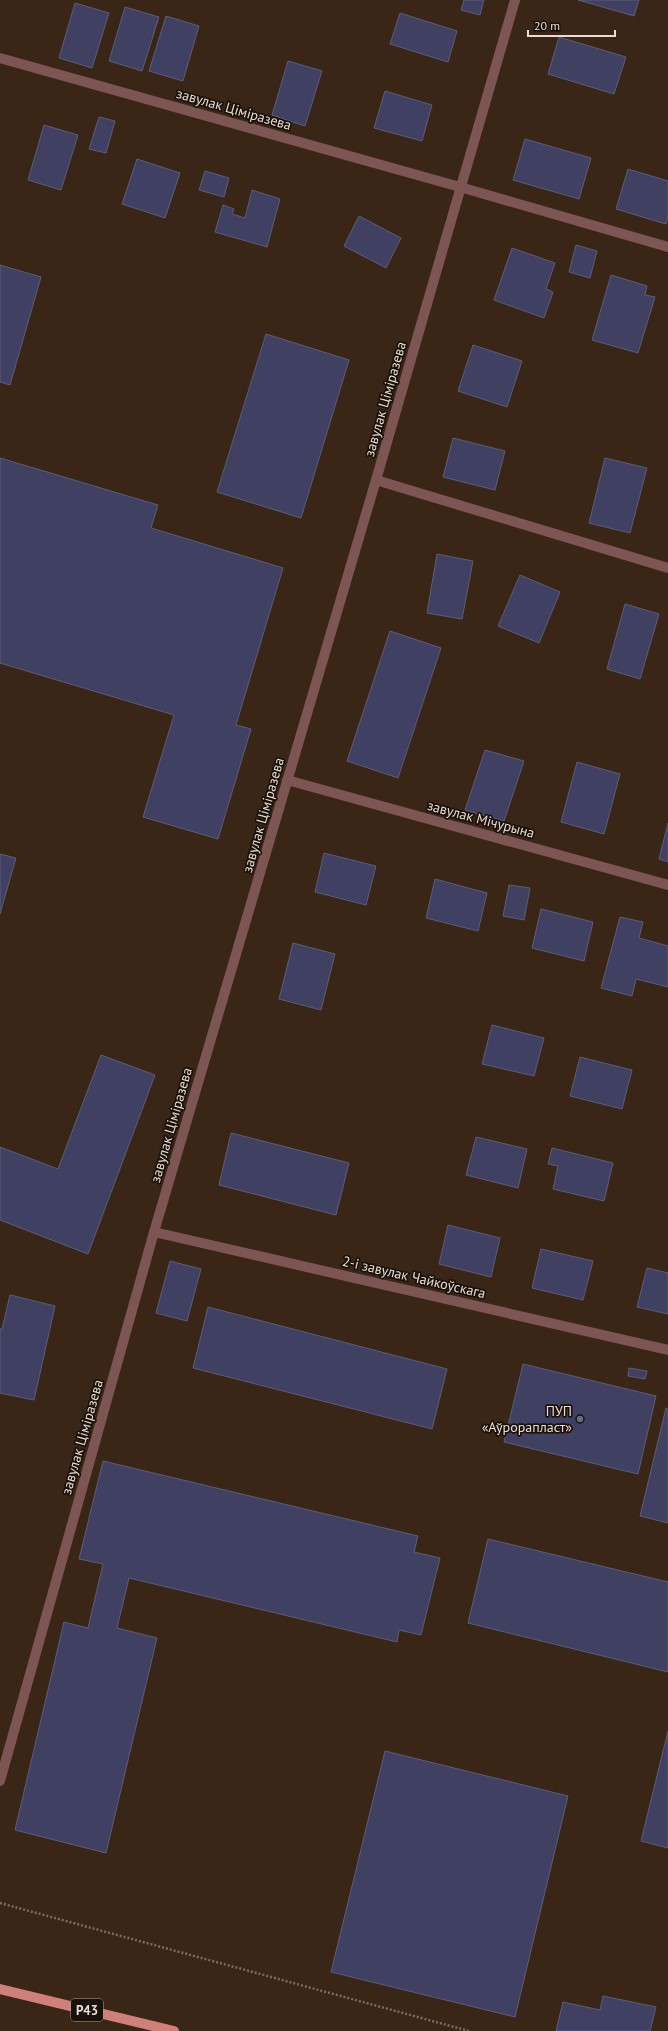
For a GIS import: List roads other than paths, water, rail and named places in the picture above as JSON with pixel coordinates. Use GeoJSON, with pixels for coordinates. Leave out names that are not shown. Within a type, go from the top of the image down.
{"type":"FeatureCollection","features":[{"type":"Feature","properties":{"kind":"main road","name":"Р43"},"geometry":{"type":"LineString","coordinates":[[0,1989],[174,2031]]}},
{"type":"Feature","properties":{"kind":"street","name":"завулак Ціміразева"},"geometry":{"type":"LineString","coordinates":[[0,1781],[154,1232],[376,480],[515,0]]}},
{"type":"Feature","properties":{"kind":"street","name":"завулак Ціміразева"},"geometry":{"type":"LineString","coordinates":[[0,58],[460,187],[668,248]]}},
{"type":"Feature","properties":{"kind":"street"},"geometry":{"type":"LineString","coordinates":[[376,480],[668,568]]}},
{"type":"Feature","properties":{"kind":"street","name":"завулак Мічурына"},"geometry":{"type":"LineString","coordinates":[[287,780],[668,885]]}},
{"type":"Feature","properties":{"kind":"street","name":"2-і завулак Чайкоўскага"},"geometry":{"type":"LineString","coordinates":[[154,1232],[668,1350]]}},
{"type":"Feature","properties":{"kind":"place","name":"ПУП «Аўрорапласт»"},"geometry":{"type":"Point","coordinates":[580,1419]}}]}
